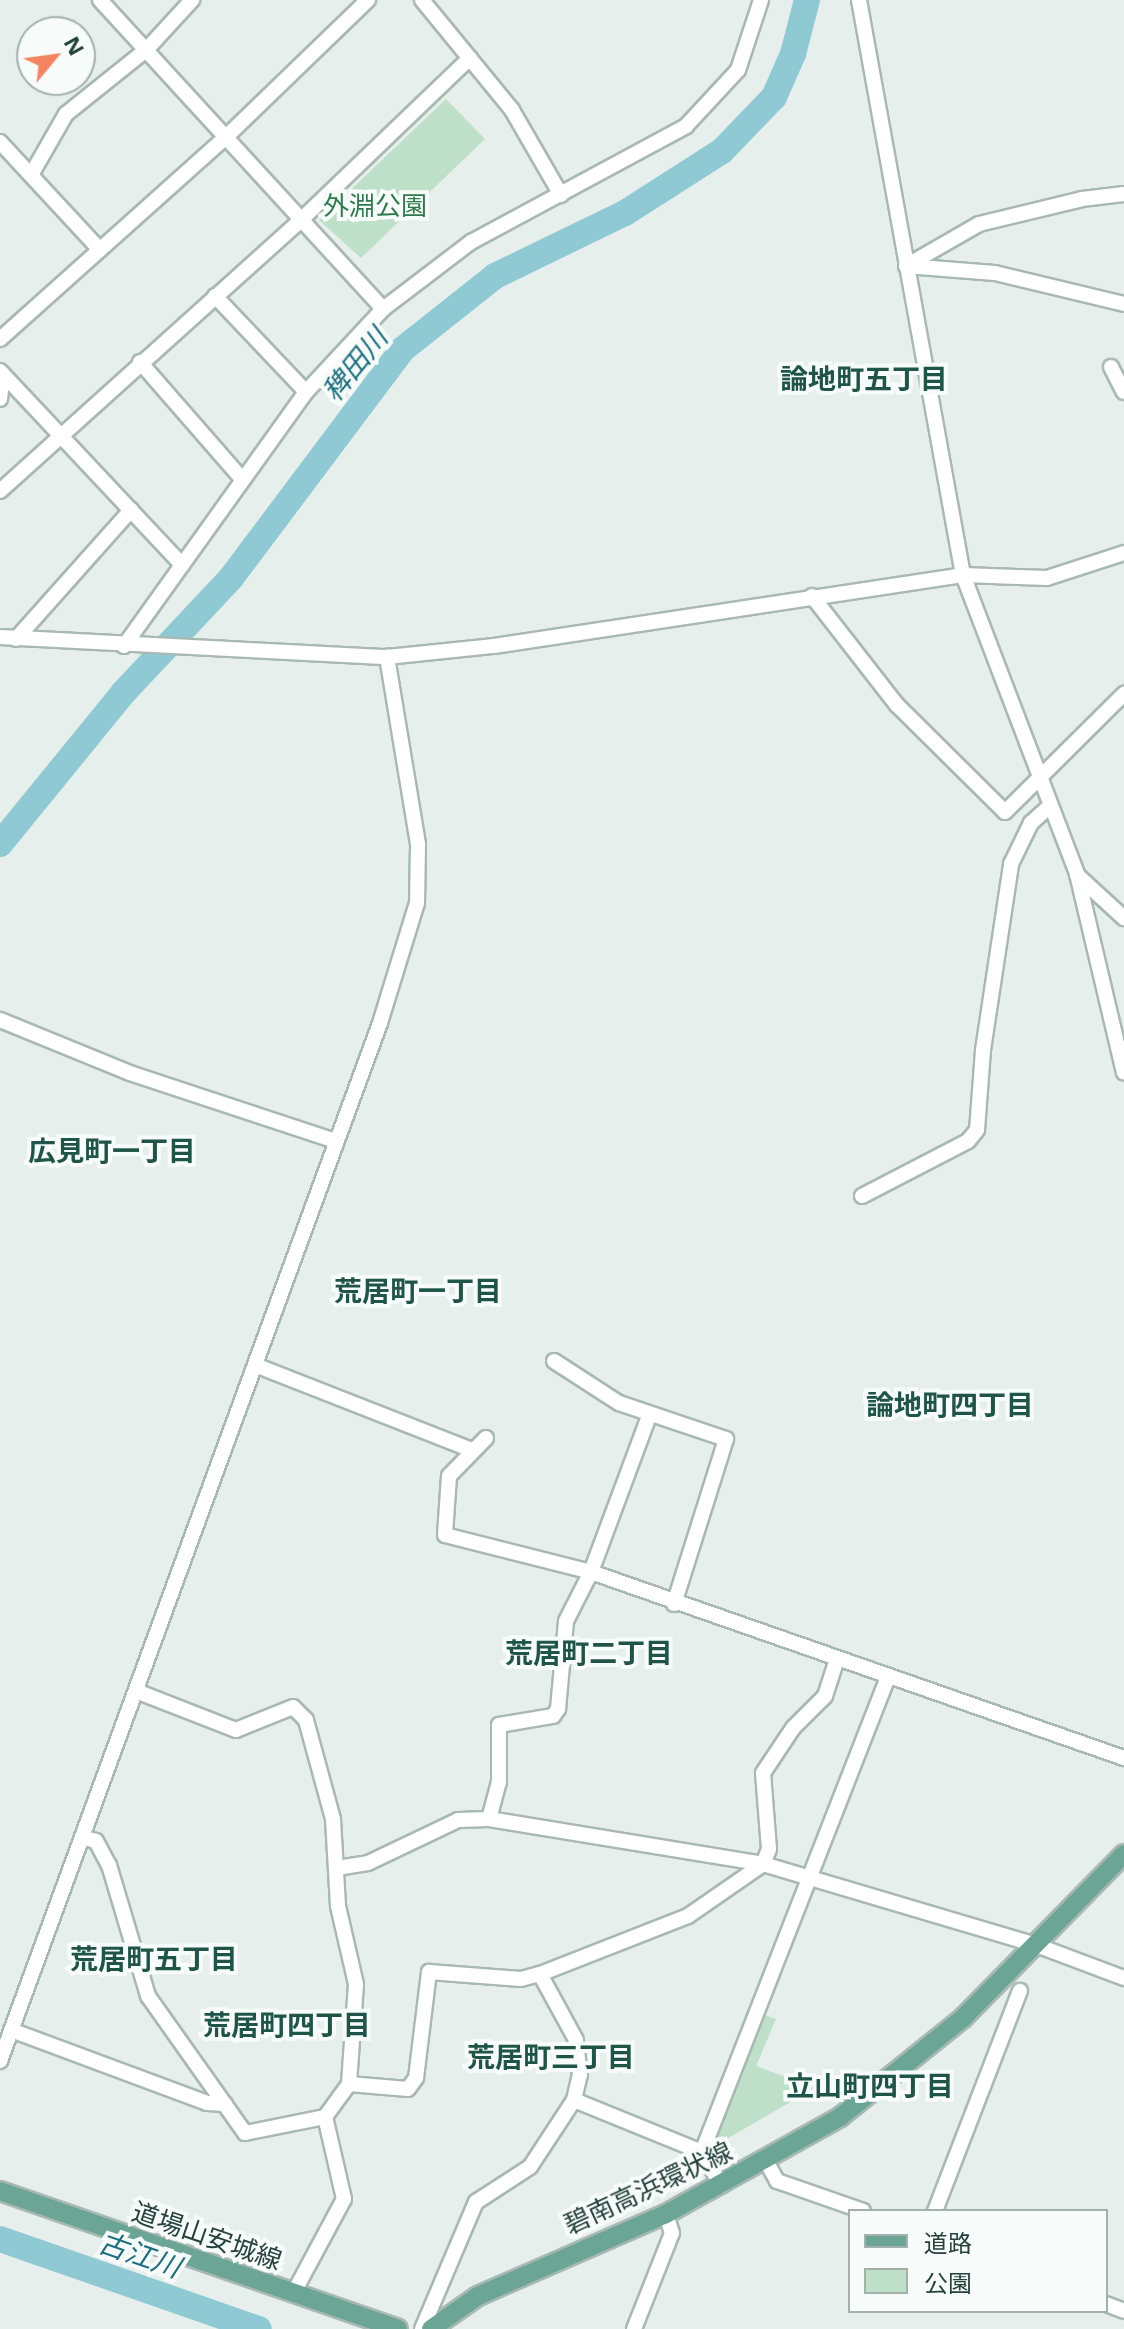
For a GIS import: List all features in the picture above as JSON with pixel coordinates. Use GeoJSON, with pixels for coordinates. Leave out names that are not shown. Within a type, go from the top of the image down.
{"type":"FeatureCollection","features":[{"type":"Feature","properties":{"kind":"main road","name":"碧南高浜環状線"},"geometry":{"type":"LineString","coordinates":[[431,2329],[478,2296],[536,2266],[666,2214],[722,2186],[840,2117],[904,2069],[1036,1945],[1124,1854]]}},
{"type":"Feature","properties":{"kind":"main road","name":"道場山安城線"},"geometry":{"type":"LineString","coordinates":[[0,2191],[398,2329]]}},
{"type":"Feature","properties":{"kind":"street"},"geometry":{"type":"LineString","coordinates":[[100,0],[303,218],[383,309]]}},
{"type":"Feature","properties":{"kind":"street"},"geometry":{"type":"LineString","coordinates":[[31,175],[66,114],[147,49],[192,0]]}},
{"type":"Feature","properties":{"kind":"street"},"geometry":{"type":"LineString","coordinates":[[0,339],[227,136],[368,0]]}},
{"type":"Feature","properties":{"kind":"street"},"geometry":{"type":"LineString","coordinates":[[422,0],[512,110],[561,195]]}},
{"type":"Feature","properties":{"kind":"street"},"geometry":{"type":"LineString","coordinates":[[124,646],[306,392],[383,309],[471,242],[686,126],[722,92],[738,70],[761,0]]}},
{"type":"Feature","properties":{"kind":"street"},"geometry":{"type":"LineString","coordinates":[[859,0],[963,575],[1077,874],[1124,1073]]}},
{"type":"Feature","properties":{"kind":"street"},"geometry":{"type":"LineString","coordinates":[[0,491],[303,218],[470,58]]}},
{"type":"Feature","properties":{"kind":"street"},"geometry":{"type":"LineString","coordinates":[[0,142],[100,250]]}},
{"type":"Feature","properties":{"kind":"street"},"geometry":{"type":"LineString","coordinates":[[906,266],[979,224],[1082,199],[1124,194]]}},
{"type":"Feature","properties":{"kind":"street"},"geometry":{"type":"LineString","coordinates":[[906,266],[995,273],[1124,304]]}},
{"type":"Feature","properties":{"kind":"street"},"geometry":{"type":"LineString","coordinates":[[215,296],[306,392]]}},
{"type":"Feature","properties":{"kind":"street"},"geometry":{"type":"LineString","coordinates":[[140,362],[242,479]]}},
{"type":"Feature","properties":{"kind":"street"},"geometry":{"type":"LineString","coordinates":[[1111,367],[1124,392]]}},
{"type":"Feature","properties":{"kind":"street"},"geometry":{"type":"LineString","coordinates":[[1,372],[182,565]]}},
{"type":"Feature","properties":{"kind":"street"},"geometry":{"type":"LineString","coordinates":[[0,399],[1,372]]}},
{"type":"Feature","properties":{"kind":"street"},"geometry":{"type":"LineString","coordinates":[[16,639],[131,510]]}},
{"type":"Feature","properties":{"kind":"street"},"geometry":{"type":"LineString","coordinates":[[0,637],[144,648],[387,657],[494,646],[963,575],[1047,578],[1124,553]]}},
{"type":"Feature","properties":{"kind":"street"},"geometry":{"type":"LineString","coordinates":[[812,596],[897,705],[1005,812],[1038,775],[1124,694]]}},
{"type":"Feature","properties":{"kind":"street"},"geometry":{"type":"LineString","coordinates":[[0,2061],[84,1838],[336,1141],[417,903],[418,844],[387,657]]}},
{"type":"Feature","properties":{"kind":"street"},"geometry":{"type":"LineString","coordinates":[[862,1196],[968,1141],[977,1130],[983,1050],[1011,864],[1031,823],[1050,806]]}},
{"type":"Feature","properties":{"kind":"street"},"geometry":{"type":"LineString","coordinates":[[1077,874],[1124,918]]}},
{"type":"Feature","properties":{"kind":"street"},"geometry":{"type":"LineString","coordinates":[[0,1020],[130,1073],[336,1141]]}},
{"type":"Feature","properties":{"kind":"street"},"geometry":{"type":"LineString","coordinates":[[554,1361],[649,1416],[726,1439],[674,1604]]}},
{"type":"Feature","properties":{"kind":"street"},"geometry":{"type":"LineString","coordinates":[[255,1365],[472,1450]]}},
{"type":"Feature","properties":{"kind":"street"},"geometry":{"type":"LineString","coordinates":[[489,1819],[499,1782],[499,1725],[553,1716],[558,1709],[566,1621],[591,1572],[649,1416]]}},
{"type":"Feature","properties":{"kind":"street"},"geometry":{"type":"LineString","coordinates":[[486,1438],[449,1476],[445,1535],[591,1572],[674,1604],[1124,1758]]}},
{"type":"Feature","properties":{"kind":"street"},"geometry":{"type":"LineString","coordinates":[[349,2084],[408,2089],[416,2078],[429,1972],[521,1979],[540,1974],[688,1916],[763,1864],[769,1849],[763,1773],[793,1728],[825,1696],[837,1660]]}},
{"type":"Feature","properties":{"kind":"street"},"geometry":{"type":"LineString","coordinates":[[702,2152],[888,1677]]}},
{"type":"Feature","properties":{"kind":"street"},"geometry":{"type":"LineString","coordinates":[[84,1838],[96,1841],[109,1865],[148,1996],[245,2133],[325,2117],[349,2084],[356,1984],[338,1906],[333,1819],[306,1720],[293,1707],[236,1730],[136,1691]]}},
{"type":"Feature","properties":{"kind":"street"},"geometry":{"type":"LineString","coordinates":[[337,1868],[368,1863],[458,1820],[489,1819],[763,1864],[1036,1945],[1124,1978]]}},
{"type":"Feature","properties":{"kind":"street"},"geometry":{"type":"LineString","coordinates":[[422,2329],[476,2202],[530,2167],[574,2100],[580,2055],[540,1974]]}},
{"type":"Feature","properties":{"kind":"street"},"geometry":{"type":"LineString","coordinates":[[936,2209],[1020,1991]]}},
{"type":"Feature","properties":{"kind":"street"},"geometry":{"type":"LineString","coordinates":[[11,2030],[207,2103],[225,2104]]}},
{"type":"Feature","properties":{"kind":"street"},"geometry":{"type":"LineString","coordinates":[[574,2100],[702,2152],[722,2186]]}},
{"type":"Feature","properties":{"kind":"street"},"geometry":{"type":"LineString","coordinates":[[293,2294],[344,2199],[342,2169],[325,2117]]}},
{"type":"Feature","properties":{"kind":"street"},"geometry":{"type":"LineString","coordinates":[[766,2161],[777,2181],[857,2209]]}},
{"type":"Feature","properties":{"kind":"street"},"geometry":{"type":"LineString","coordinates":[[634,2329],[672,2233],[666,2214]]}},
{"type":"Feature","properties":{"kind":"green space","name":"外淵公園"},"geometry":{"type":"Polygon","coordinates":[[[446,99],[485,139],[361,258],[319,220],[446,99]]]}},
{"type":"Feature","properties":{"kind":"green space"},"geometry":{"type":"Polygon","coordinates":[[[756,2012],[776,2019],[756,2066],[815,2088],[716,2145],[706,2142],[756,2012]]]}},
{"type":"Feature","properties":{"kind":"waterway","name":"稗田川"},"geometry":{"type":"LineString","coordinates":[[0,844],[123,693],[231,578],[403,349],[495,276],[625,213],[722,151],[774,97],[793,54],[807,0]]}},
{"type":"Feature","properties":{"kind":"waterway","name":"古江川"},"geometry":{"type":"LineString","coordinates":[[0,2239],[259,2329]]}},
{"type":"Feature","properties":{"kind":"district","name":"論地町五丁目"},"geometry":{"type":"Point","coordinates":[864,378]}},
{"type":"Feature","properties":{"kind":"district","name":"広見町一丁目"},"geometry":{"type":"Point","coordinates":[112,1150]}},
{"type":"Feature","properties":{"kind":"district","name":"荒居町一丁目"},"geometry":{"type":"Point","coordinates":[418,1290]}},
{"type":"Feature","properties":{"kind":"district","name":"論地町四丁目"},"geometry":{"type":"Point","coordinates":[950,1404]}},
{"type":"Feature","properties":{"kind":"district","name":"荒居町二丁目"},"geometry":{"type":"Point","coordinates":[589,1652]}},
{"type":"Feature","properties":{"kind":"district","name":"荒居町五丁目"},"geometry":{"type":"Point","coordinates":[154,1958]}},
{"type":"Feature","properties":{"kind":"district","name":"荒居町四丁目"},"geometry":{"type":"Point","coordinates":[287,2024]}},
{"type":"Feature","properties":{"kind":"district","name":"荒居町三丁目"},"geometry":{"type":"Point","coordinates":[551,2056]}},
{"type":"Feature","properties":{"kind":"district","name":"立山町四丁目"},"geometry":{"type":"Point","coordinates":[870,2085]}}]}
